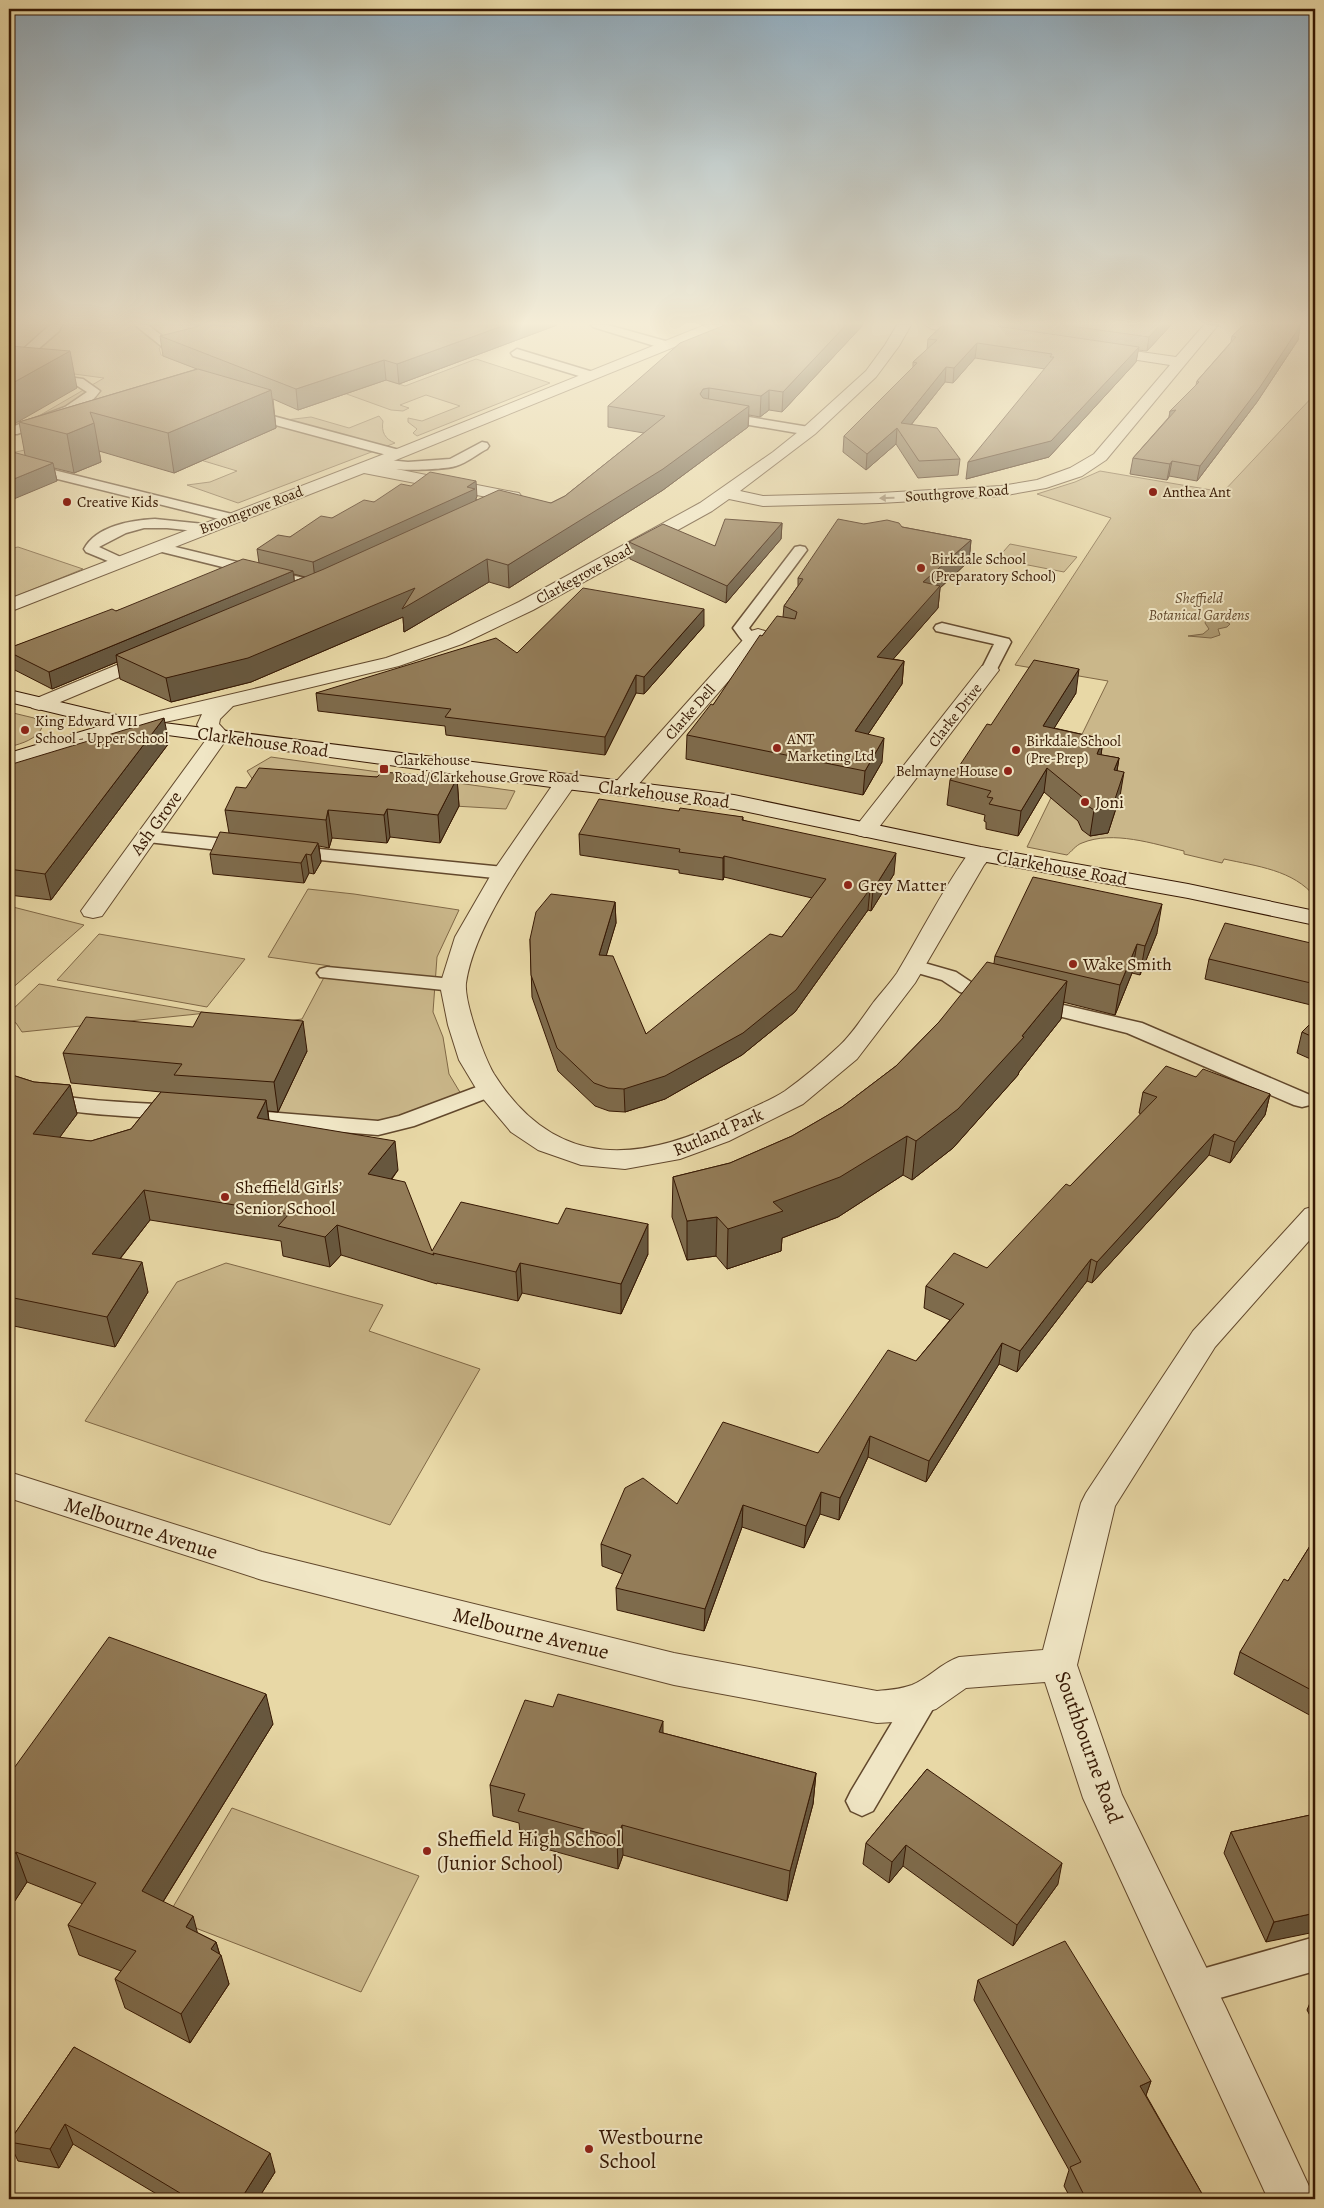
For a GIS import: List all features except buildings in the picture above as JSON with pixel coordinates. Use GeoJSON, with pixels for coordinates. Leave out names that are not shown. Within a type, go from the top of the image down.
{"type":"FeatureCollection","features":[{"type":"Feature","properties":{"kind":"street","name":"Broomgrove Road"},"geometry":{"type":"LineString","coordinates":[[9,606],[462,428]]}},
{"type":"Feature","properties":{"kind":"street","name":"Clarkegrove Road"},"geometry":{"type":"LineString","coordinates":[[9,760],[128,724],[392,662],[455,640],[526,606],[706,507],[813,428]]}},
{"type":"Feature","properties":{"kind":"street","name":"Southgrove Road"},"geometry":{"type":"LineString","coordinates":[[725,494],[763,501],[1001,492],[1040,484],[1076,472],[1100,457],[1124,428]]}},
{"type":"Feature","properties":{"kind":"street"},"geometry":{"type":"LineString","coordinates":[[370,465],[514,498],[487,510]]}},
{"type":"Feature","properties":{"kind":"street"},"geometry":{"type":"LineString","coordinates":[[292,598],[337,578]]}},
{"type":"Feature","properties":{"kind":"street","name":"Clarke Dell"},"geometry":{"type":"LineString","coordinates":[[622,790],[755,638]]}},
{"type":"Feature","properties":{"kind":"street"},"geometry":{"type":"LineString","coordinates":[[39,704],[173,647]]}},
{"type":"Feature","properties":{"kind":"street","name":"Clarke Drive"},"geometry":{"type":"LineString","coordinates":[[866,830],[989,670]]}},
{"type":"Feature","properties":{"kind":"street","name":"Clarkehouse Road"},"geometry":{"type":"LineString","coordinates":[[9,696],[128,724],[622,790],[734,802],[981,854],[1188,891],[1315,918]]}},
{"type":"Feature","properties":{"kind":"street"},"geometry":{"type":"LineString","coordinates":[[219,736],[208,725],[210,717],[226,702]]}},
{"type":"Feature","properties":{"kind":"street","name":"Ash Grove"},"geometry":{"type":"LineString","coordinates":[[93,911],[219,736]]}},
{"type":"Feature","properties":{"kind":"street","name":"Rutland Park"},"geometry":{"type":"LineString","coordinates":[[566,782],[504,873],[467,937],[453,985],[461,1024],[472,1060],[490,1089],[521,1126],[548,1144],[581,1156],[625,1160],[670,1154],[719,1135],[793,1098],[848,1053],[914,966],[974,862],[981,854]]}},
{"type":"Feature","properties":{"kind":"street","name":"Southbourne Road"},"geometry":{"type":"LineString","coordinates":[[1292,2199],[1103,1798],[1058,1665],[1098,1503],[1204,1339],[1315,1219]]}},
{"type":"Feature","properties":{"kind":"street","name":"Melbourne Avenue"},"geometry":{"type":"LineString","coordinates":[[9,1485],[262,1566],[674,1669],[877,1707],[894,1706],[922,1698],[960,1673],[1058,1665]]}},
{"type":"Feature","properties":{"kind":"lane"},"geometry":{"type":"LineString","coordinates":[[12,431],[20,428]]}},
{"type":"Feature","properties":{"kind":"lane"},"geometry":{"type":"LineString","coordinates":[[304,428],[398,454]]}},
{"type":"Feature","properties":{"kind":"lane"},"geometry":{"type":"LineString","coordinates":[[792,428],[810,431]]}},
{"type":"Feature","properties":{"kind":"lane"},"geometry":{"type":"LineString","coordinates":[[370,465],[408,466],[453,463],[482,446]]}},
{"type":"Feature","properties":{"kind":"lane"},"geometry":{"type":"LineString","coordinates":[[9,463],[231,518]]}},
{"type":"Feature","properties":{"kind":"lane"},"geometry":{"type":"LineString","coordinates":[[120,562],[96,553],[91,549],[93,544],[118,530],[140,523],[162,522],[204,528]]}},
{"type":"Feature","properties":{"kind":"lane"},"geometry":{"type":"LineString","coordinates":[[158,547],[319,586]]}},
{"type":"Feature","properties":{"kind":"lane"},"geometry":{"type":"LineString","coordinates":[[755,638],[741,628],[800,550]]}},
{"type":"Feature","properties":{"kind":"lane"},"geometry":{"type":"LineString","coordinates":[[942,628],[1003,642],[989,670]]}},
{"type":"Feature","properties":{"kind":"lane"},"geometry":{"type":"LineString","coordinates":[[146,837],[504,873]]}},
{"type":"Feature","properties":{"kind":"lane"},"geometry":{"type":"LineString","coordinates":[[914,966],[949,976],[966,988],[1134,1028],[1302,1100]]}},
{"type":"Feature","properties":{"kind":"lane"},"geometry":{"type":"LineString","coordinates":[[327,973],[453,985]]}},
{"type":"Feature","properties":{"kind":"lane"},"geometry":{"type":"LineString","coordinates":[[9,1088],[12,1093],[41,1102],[87,1107],[192,1113]]}},
{"type":"Feature","properties":{"kind":"lane"},"geometry":{"type":"LineString","coordinates":[[220,1115],[378,1128],[406,1121],[490,1089]]}},
{"type":"Feature","properties":{"kind":"lane"},"geometry":{"type":"LineString","coordinates":[[862,1800],[922,1698]]}},
{"type":"Feature","properties":{"kind":"lane"},"geometry":{"type":"LineString","coordinates":[[1194,1988],[1315,1954]]}},
{"type":"Feature","properties":{"kind":"green space"},"geometry":{"type":"Polygon","coordinates":[[[45,428],[132,428],[127,431],[9,460],[9,451],[16,452],[33,448],[45,428]]]}},
{"type":"Feature","properties":{"kind":"green space"},"geometry":{"type":"Polygon","coordinates":[[[250,428],[383,428],[384,435],[395,443],[238,503],[187,485],[210,482],[237,471],[194,458],[250,428]]]}},
{"type":"Feature","properties":{"kind":"green space"},"geometry":{"type":"Polygon","coordinates":[[[416,428],[437,428],[417,436],[413,433],[417,429],[416,428]]]}},
{"type":"Feature","properties":{"kind":"green space","name":"Sheffield Botanical Gardens"},"geometry":{"type":"Polygon","coordinates":[[[1283,428],[1315,428],[1315,897],[1296,881],[1274,870],[1224,859],[1222,863],[1184,854],[1184,851],[1133,839],[1094,839],[1080,844],[1067,855],[1027,847],[1108,681],[1015,665],[1111,518],[1037,494],[1075,482],[1100,471],[1223,492],[1283,428]]]}},
{"type":"Feature","properties":{"kind":"green space"},"geometry":{"type":"Polygon","coordinates":[[[1010,544],[1077,557],[1064,572],[997,559],[1010,544]]]}},
{"type":"Feature","properties":{"kind":"green space"},"geometry":{"type":"Polygon","coordinates":[[[18,547],[83,569],[9,599],[9,549],[18,547]]]}},
{"type":"Feature","properties":{"kind":"green space","name":"King Edward VII School - Upper School"},"geometry":{"type":"Polygon","coordinates":[[[9,712],[34,718],[43,726],[33,738],[9,747],[9,712]]]}},
{"type":"Feature","properties":{"kind":"green space"},"geometry":{"type":"Polygon","coordinates":[[[271,757],[515,791],[506,809],[263,795],[247,771],[271,757]]]}},
{"type":"Feature","properties":{"kind":"green space"},"geometry":{"type":"Polygon","coordinates":[[[308,889],[459,910],[437,957],[433,1012],[443,1037],[449,1074],[464,1099],[378,1128],[273,1119],[307,1051],[272,1023],[302,1019],[330,966],[268,957],[308,889]]]}},
{"type":"Feature","properties":{"kind":"green space"},"geometry":{"type":"Polygon","coordinates":[[[9,906],[84,925],[9,991],[9,906]]]}},
{"type":"Feature","properties":{"kind":"green space"},"geometry":{"type":"Polygon","coordinates":[[[99,934],[245,959],[207,1007],[57,980],[99,934]]]}},
{"type":"Feature","properties":{"kind":"green space"},"geometry":{"type":"Polygon","coordinates":[[[39,984],[207,1013],[22,1032],[16,1023],[9,1019],[9,1013],[39,984]]]}},
{"type":"Feature","properties":{"kind":"green space"},"geometry":{"type":"Polygon","coordinates":[[[226,1263],[383,1305],[369,1331],[480,1369],[390,1525],[85,1421],[177,1282],[226,1263]]]}},
{"type":"Feature","properties":{"kind":"green space"},"geometry":{"type":"Polygon","coordinates":[[[232,1808],[419,1876],[361,1992],[167,1917],[232,1808]]]}},
{"type":"Feature","properties":{"kind":"shaded area"},"geometry":{"type":"Polygon","coordinates":[[[1208,611],[1230,624],[1227,627],[1218,629],[1220,635],[1211,638],[1188,636],[1203,634],[1209,629],[1205,623],[1207,616],[1203,613],[1208,611]]]}},
{"type":"Feature","properties":{"kind":"place","name":"Anthea Ant"},"geometry":{"type":"Point","coordinates":[1153,492]}},
{"type":"Feature","properties":{"kind":"place","name":"Creative Kids"},"geometry":{"type":"Point","coordinates":[67,502]}},
{"type":"Feature","properties":{"kind":"place","name":"Birkdale School (Preparatory School)"},"geometry":{"type":"Point","coordinates":[921,568]}},
{"type":"Feature","properties":{"kind":"place","name":"King Edward VII School - Upper School"},"geometry":{"type":"Point","coordinates":[25,730]}},
{"type":"Feature","properties":{"kind":"place","name":"ANT Marketing Ltd"},"geometry":{"type":"Point","coordinates":[777,748]}},
{"type":"Feature","properties":{"kind":"place","name":"Birkdale School (Pre-Prep)"},"geometry":{"type":"Point","coordinates":[1016,750]}},
{"type":"Feature","properties":{"kind":"place","name":"Clarkehouse Road/Clarkehouse Grove Road"},"geometry":{"type":"Point","coordinates":[384,769]}},
{"type":"Feature","properties":{"kind":"place","name":"Belmayne House"},"geometry":{"type":"Point","coordinates":[1008,771]}},
{"type":"Feature","properties":{"kind":"place","name":"Joni"},"geometry":{"type":"Point","coordinates":[1085,802]}},
{"type":"Feature","properties":{"kind":"place","name":"Grey Matter"},"geometry":{"type":"Point","coordinates":[848,885]}},
{"type":"Feature","properties":{"kind":"place","name":"Wake Smith"},"geometry":{"type":"Point","coordinates":[1073,964]}},
{"type":"Feature","properties":{"kind":"place","name":"Sheffield Girls’ Senior School"},"geometry":{"type":"Point","coordinates":[225,1197]}},
{"type":"Feature","properties":{"kind":"place","name":"Sheffield High School (Junior School)"},"geometry":{"type":"Point","coordinates":[427,1851]}},
{"type":"Feature","properties":{"kind":"place","name":"Westbourne School"},"geometry":{"type":"Point","coordinates":[589,2149]}}]}
